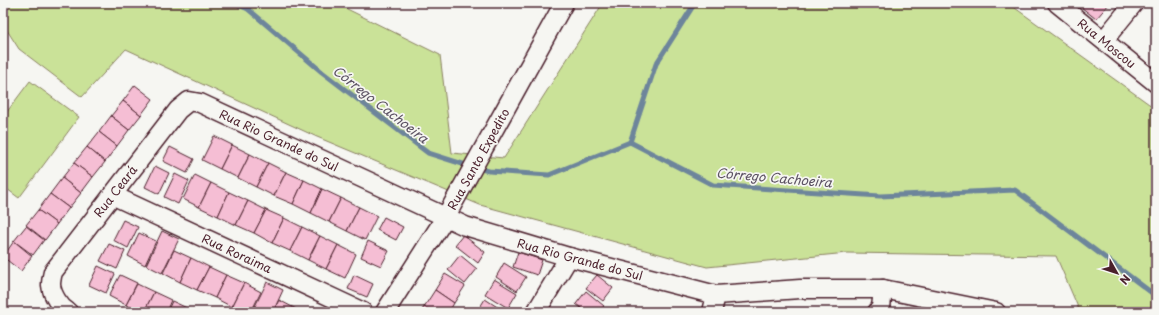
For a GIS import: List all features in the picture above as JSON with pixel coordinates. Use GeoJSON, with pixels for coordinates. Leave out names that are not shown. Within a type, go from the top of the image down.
{"type":"FeatureCollection","features":[{"type":"Feature","properties":{"kind":"street","name":"Rua Santo Expedito"},"geometry":{"type":"LineString","coordinates":[[385,312],[445,218],[564,3]]}},
{"type":"Feature","properties":{"kind":"street","name":"Rua Moscou"},"geometry":{"type":"LineString","coordinates":[[1057,3],[1156,83]]}},
{"type":"Feature","properties":{"kind":"street"},"geometry":{"type":"LineString","coordinates":[[1104,40],[1134,3]]}},
{"type":"Feature","properties":{"kind":"street","name":"Rua Ceará"},"geometry":{"type":"LineString","coordinates":[[68,312],[57,300],[51,286],[53,272],[178,110],[189,101]]}},
{"type":"Feature","properties":{"kind":"street","name":"Rua Rio Grande do Sul"},"geometry":{"type":"LineString","coordinates":[[189,101],[200,103],[465,226],[714,303],[800,288],[883,289],[996,312]]}},
{"type":"Feature","properties":{"kind":"street","name":"Rua Roraima"},"geometry":{"type":"LineString","coordinates":[[112,194],[363,312]]}},
{"type":"Feature","properties":{"kind":"street"},"geometry":{"type":"LineString","coordinates":[[536,312],[569,257]]}},
{"type":"Feature","properties":{"kind":"street"},"geometry":{"type":"LineString","coordinates":[[877,312],[881,308],[883,289]]}},
{"type":"Feature","properties":{"kind":"green space"},"geometry":{"type":"Polygon","coordinates":[[[3,3],[335,3],[440,55],[452,153],[504,158],[603,3],[1008,3],[1156,109],[1156,312],[1080,312],[1056,256],[847,253],[707,267],[480,205],[317,137],[126,49],[82,97],[19,49],[3,24],[3,3]]]}},
{"type":"Feature","properties":{"kind":"green space"},"geometry":{"type":"Polygon","coordinates":[[[30,81],[79,117],[19,198],[3,186],[3,117],[30,81]]]}},
{"type":"Feature","properties":{"kind":"building"},"geometry":{"type":"Polygon","coordinates":[[[1076,3],[1107,3],[1109,4],[1096,19],[1076,3]]]}},
{"type":"Feature","properties":{"kind":"building"},"geometry":{"type":"Polygon","coordinates":[[[135,85],[153,99],[141,115],[123,101],[135,85]]]}},
{"type":"Feature","properties":{"kind":"building"},"geometry":{"type":"Polygon","coordinates":[[[123,101],[141,115],[129,130],[111,116],[123,101]]]}},
{"type":"Feature","properties":{"kind":"building"},"geometry":{"type":"Polygon","coordinates":[[[111,116],[129,130],[117,146],[99,132],[111,116]]]}},
{"type":"Feature","properties":{"kind":"building"},"geometry":{"type":"Polygon","coordinates":[[[99,132],[117,146],[105,162],[87,147],[99,132]]]}},
{"type":"Feature","properties":{"kind":"building"},"geometry":{"type":"Polygon","coordinates":[[[214,136],[232,145],[220,169],[202,160],[214,136]]]}},
{"type":"Feature","properties":{"kind":"building"},"geometry":{"type":"Polygon","coordinates":[[[232,145],[250,154],[238,178],[220,169],[232,145]]]}},
{"type":"Feature","properties":{"kind":"building"},"geometry":{"type":"Polygon","coordinates":[[[87,147],[105,162],[93,177],[74,163],[87,147]]]}},
{"type":"Feature","properties":{"kind":"building"},"geometry":{"type":"Polygon","coordinates":[[[170,147],[194,159],[187,173],[163,161],[170,147]]]}},
{"type":"Feature","properties":{"kind":"building"},"geometry":{"type":"Polygon","coordinates":[[[250,154],[268,163],[256,187],[238,178],[250,154]]]}},
{"type":"Feature","properties":{"kind":"building"},"geometry":{"type":"Polygon","coordinates":[[[74,163],[93,177],[81,193],[62,178],[74,163]]]}},
{"type":"Feature","properties":{"kind":"building"},"geometry":{"type":"Polygon","coordinates":[[[268,163],[286,172],[274,196],[256,187],[268,163]]]}},
{"type":"Feature","properties":{"kind":"building"},"geometry":{"type":"Polygon","coordinates":[[[155,166],[169,173],[159,194],[145,187],[155,166]]]}},
{"type":"Feature","properties":{"kind":"building"},"geometry":{"type":"Polygon","coordinates":[[[286,172],[304,180],[293,204],[274,196],[286,172]]]}},
{"type":"Feature","properties":{"kind":"building"},"geometry":{"type":"Polygon","coordinates":[[[175,174],[189,181],[178,204],[164,197],[175,174]]]}},
{"type":"Feature","properties":{"kind":"building"},"geometry":{"type":"Polygon","coordinates":[[[195,175],[211,183],[199,207],[183,199],[195,175]]]}},
{"type":"Feature","properties":{"kind":"building"},"geometry":{"type":"Polygon","coordinates":[[[62,178],[81,193],[69,208],[50,194],[62,178]]]}},
{"type":"Feature","properties":{"kind":"building"},"geometry":{"type":"Polygon","coordinates":[[[304,180],[322,189],[311,213],[293,204],[304,180]]]}},
{"type":"Feature","properties":{"kind":"building"},"geometry":{"type":"Polygon","coordinates":[[[211,183],[229,192],[218,216],[199,207],[211,183]]]}},
{"type":"Feature","properties":{"kind":"building"},"geometry":{"type":"Polygon","coordinates":[[[322,189],[341,198],[329,222],[311,213],[322,189]]]}},
{"type":"Feature","properties":{"kind":"building"},"geometry":{"type":"Polygon","coordinates":[[[229,192],[248,201],[236,225],[218,216],[229,192]]]}},
{"type":"Feature","properties":{"kind":"building"},"geometry":{"type":"Polygon","coordinates":[[[50,194],[69,208],[57,224],[38,210],[50,194]]]}},
{"type":"Feature","properties":{"kind":"building"},"geometry":{"type":"Polygon","coordinates":[[[341,198],[359,207],[347,231],[329,222],[341,198]]]}},
{"type":"Feature","properties":{"kind":"building"},"geometry":{"type":"Polygon","coordinates":[[[248,201],[266,210],[254,233],[236,225],[248,201]]]}},
{"type":"Feature","properties":{"kind":"building"},"geometry":{"type":"Polygon","coordinates":[[[359,207],[377,216],[365,240],[347,231],[359,207]]]}},
{"type":"Feature","properties":{"kind":"building"},"geometry":{"type":"Polygon","coordinates":[[[38,210],[57,224],[45,240],[26,225],[38,210]]]}},
{"type":"Feature","properties":{"kind":"building"},"geometry":{"type":"Polygon","coordinates":[[[266,210],[284,218],[272,243],[254,233],[266,210]]]}},
{"type":"Feature","properties":{"kind":"building"},"geometry":{"type":"Polygon","coordinates":[[[384,217],[403,227],[396,240],[377,230],[384,217]]]}},
{"type":"Feature","properties":{"kind":"building"},"geometry":{"type":"Polygon","coordinates":[[[284,218],[302,227],[290,251],[272,243],[284,218]]]}},
{"type":"Feature","properties":{"kind":"building"},"geometry":{"type":"Polygon","coordinates":[[[123,220],[138,227],[128,248],[113,240],[123,220]]]}},
{"type":"Feature","properties":{"kind":"building"},"geometry":{"type":"Polygon","coordinates":[[[26,226],[44,240],[33,255],[14,241],[26,226]]]}},
{"type":"Feature","properties":{"kind":"building"},"geometry":{"type":"Polygon","coordinates":[[[302,227],[320,236],[308,260],[290,251],[302,227]]]}},
{"type":"Feature","properties":{"kind":"building"},"geometry":{"type":"Polygon","coordinates":[[[162,231],[179,239],[162,273],[146,265],[162,231]]]}},
{"type":"Feature","properties":{"kind":"building"},"geometry":{"type":"Polygon","coordinates":[[[139,233],[156,241],[145,265],[128,256],[139,233]]]}},
{"type":"Feature","properties":{"kind":"building"},"geometry":{"type":"Polygon","coordinates":[[[463,235],[485,252],[478,263],[455,245],[463,235]]]}},
{"type":"Feature","properties":{"kind":"building"},"geometry":{"type":"Polygon","coordinates":[[[320,236],[338,245],[326,269],[308,260],[320,236]]]}},
{"type":"Feature","properties":{"kind":"building"},"geometry":{"type":"Polygon","coordinates":[[[14,241],[32,256],[21,271],[3,257],[14,241]]]}},
{"type":"Feature","properties":{"kind":"building"},"geometry":{"type":"Polygon","coordinates":[[[368,241],[389,251],[381,266],[361,257],[368,241]]]}},
{"type":"Feature","properties":{"kind":"building"},"geometry":{"type":"Polygon","coordinates":[[[109,244],[125,251],[117,269],[100,261],[109,244]]]}},
{"type":"Feature","properties":{"kind":"building"},"geometry":{"type":"Polygon","coordinates":[[[338,245],[356,254],[345,278],[326,269],[338,245]]]}},
{"type":"Feature","properties":{"kind":"building"},"geometry":{"type":"Polygon","coordinates":[[[174,250],[191,258],[180,282],[163,273],[174,250]]]}},
{"type":"Feature","properties":{"kind":"building"},"geometry":{"type":"Polygon","coordinates":[[[518,252],[542,260],[537,275],[513,267],[518,252]]]}},
{"type":"Feature","properties":{"kind":"building"},"geometry":{"type":"Polygon","coordinates":[[[460,255],[477,269],[465,284],[448,270],[460,255]]]}},
{"type":"Feature","properties":{"kind":"building"},"geometry":{"type":"Polygon","coordinates":[[[191,258],[209,267],[197,290],[180,282],[191,258]]]}},
{"type":"Feature","properties":{"kind":"building"},"geometry":{"type":"Polygon","coordinates":[[[504,263],[526,277],[517,291],[496,277],[504,263]]]}},
{"type":"Feature","properties":{"kind":"building"},"geometry":{"type":"Polygon","coordinates":[[[98,266],[115,274],[106,293],[89,285],[98,266]]]}},
{"type":"Feature","properties":{"kind":"building"},"geometry":{"type":"Polygon","coordinates":[[[209,267],[226,275],[215,298],[197,290],[209,267]]]}},
{"type":"Feature","properties":{"kind":"building"},"geometry":{"type":"Polygon","coordinates":[[[445,274],[465,286],[454,303],[435,290],[445,274]]]}},
{"type":"Feature","properties":{"kind":"building"},"geometry":{"type":"Polygon","coordinates":[[[120,275],[137,283],[126,305],[109,296],[120,275]]]}},
{"type":"Feature","properties":{"kind":"building"},"geometry":{"type":"Polygon","coordinates":[[[226,275],[244,283],[232,307],[215,298],[226,275]]]}},
{"type":"Feature","properties":{"kind":"building"},"geometry":{"type":"Polygon","coordinates":[[[354,275],[373,284],[367,297],[348,289],[354,275]]]}},
{"type":"Feature","properties":{"kind":"building"},"geometry":{"type":"Polygon","coordinates":[[[597,275],[613,288],[603,301],[586,288],[597,275]]]}},
{"type":"Feature","properties":{"kind":"building"},"geometry":{"type":"Polygon","coordinates":[[[494,279],[517,293],[508,308],[485,294],[494,279]]]}},
{"type":"Feature","properties":{"kind":"building"},"geometry":{"type":"Polygon","coordinates":[[[267,282],[283,290],[273,312],[252,312],[267,282]]]}},
{"type":"Feature","properties":{"kind":"building"},"geometry":{"type":"Polygon","coordinates":[[[244,283],[261,292],[251,312],[243,312],[232,307],[244,283]]]}},
{"type":"Feature","properties":{"kind":"building"},"geometry":{"type":"Polygon","coordinates":[[[137,284],[154,292],[144,312],[126,305],[137,284]]]}},
{"type":"Feature","properties":{"kind":"building"},"geometry":{"type":"Polygon","coordinates":[[[435,290],[454,303],[449,312],[433,312],[424,307],[435,290]]]}},
{"type":"Feature","properties":{"kind":"building"},"geometry":{"type":"Polygon","coordinates":[[[586,291],[604,306],[599,312],[586,312],[576,304],[586,291]]]}},
{"type":"Feature","properties":{"kind":"building"},"geometry":{"type":"Polygon","coordinates":[[[154,292],[171,300],[166,312],[144,312],[154,292]]]}},
{"type":"Feature","properties":{"kind":"building"},"geometry":{"type":"Polygon","coordinates":[[[485,299],[505,312],[477,312],[485,299]]]}},
{"type":"Feature","properties":{"kind":"building"},"geometry":{"type":"Polygon","coordinates":[[[279,300],[296,309],[295,312],[273,312],[279,300]]]}},
{"type":"Feature","properties":{"kind":"building"},"geometry":{"type":"Polygon","coordinates":[[[172,301],[189,309],[187,312],[167,312],[172,301]]]}},
{"type":"Feature","properties":{"kind":"building"},"geometry":{"type":"Polygon","coordinates":[[[424,307],[433,312],[421,312],[424,307]]]}},
{"type":"Feature","properties":{"kind":"waterway","name":"Córrego Cachoeira"},"geometry":{"type":"LineString","coordinates":[[234,3],[248,9],[322,72],[428,153],[469,166]]}},
{"type":"Feature","properties":{"kind":"waterway"},"geometry":{"type":"LineString","coordinates":[[630,142],[656,64],[695,3]]}},
{"type":"Feature","properties":{"kind":"waterway","name":"Córrego Cachoeira"},"geometry":{"type":"LineString","coordinates":[[477,168],[489,171],[549,175],[630,142],[713,185],[880,196],[1015,190],[1156,296]]}}]}
